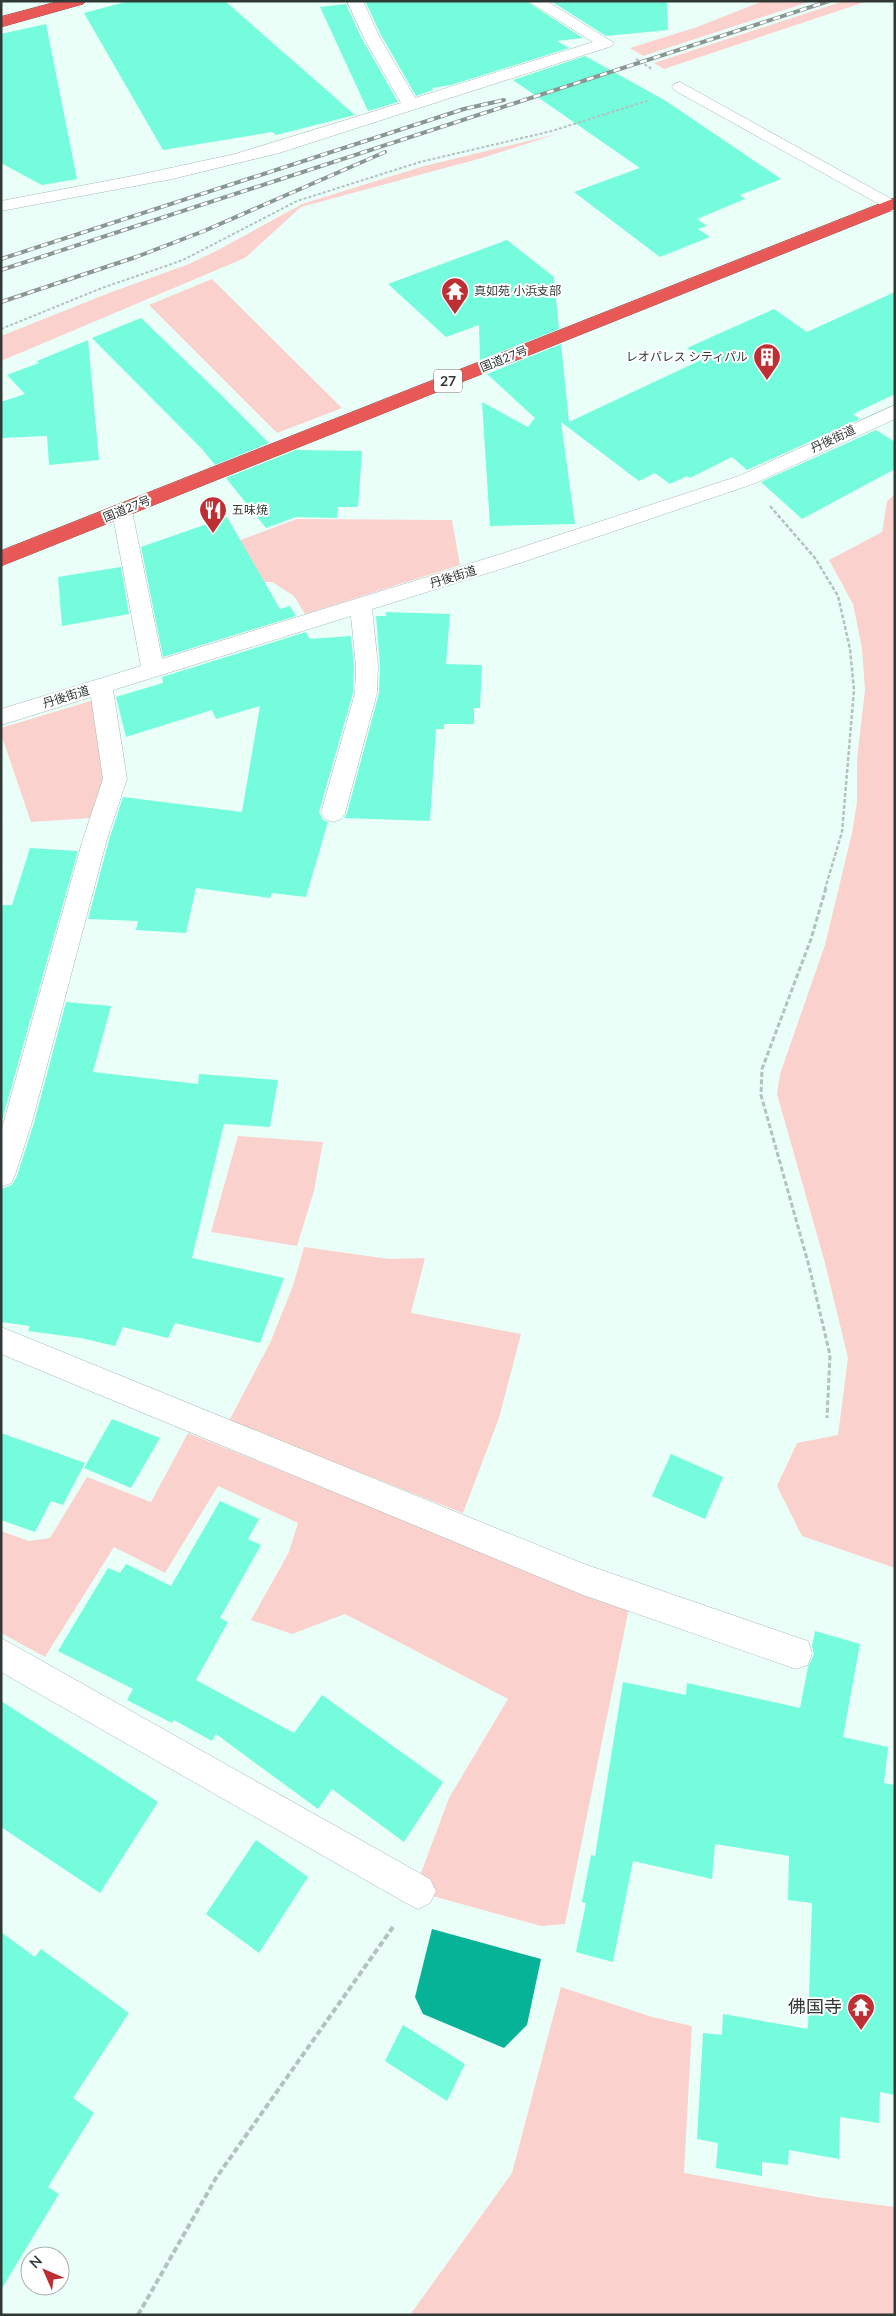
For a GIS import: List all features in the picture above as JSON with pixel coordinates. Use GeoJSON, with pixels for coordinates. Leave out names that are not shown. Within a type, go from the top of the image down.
{"type":"FeatureCollection","features":[{"type":"Feature","properties":{"kind":"highway"},"geometry":{"type":"LineString","coordinates":[[1,22],[78,1]]}},
{"type":"Feature","properties":{"kind":"highway","name":"国道27号"},"geometry":{"type":"LineString","coordinates":[[1,559],[893,206]]}},
{"type":"Feature","properties":{"kind":"street"},"geometry":{"type":"LineString","coordinates":[[354,1],[371,36],[411,105]]}},
{"type":"Feature","properties":{"kind":"street"},"geometry":{"type":"LineString","coordinates":[[536,1],[606,43]]}},
{"type":"Feature","properties":{"kind":"street"},"geometry":{"type":"LineString","coordinates":[[1,206],[178,173],[226,162],[273,149],[606,43]]}},
{"type":"Feature","properties":{"kind":"street"},"geometry":{"type":"LineString","coordinates":[[680,86],[893,206]]}},
{"type":"Feature","properties":{"kind":"street","name":"丹後街道"},"geometry":{"type":"LineString","coordinates":[[1,717],[510,560],[746,480],[895,411]]}},
{"type":"Feature","properties":{"kind":"street"},"geometry":{"type":"LineString","coordinates":[[122,511],[153,670]]}},
{"type":"Feature","properties":{"kind":"street"},"geometry":{"type":"LineString","coordinates":[[333,813],[366,693],[367,666],[360,606]]}},
{"type":"Feature","properties":{"kind":"street"},"geometry":{"type":"LineString","coordinates":[[1,1175],[10,1121],[115,778],[101,687]]}},
{"type":"Feature","properties":{"kind":"street"},"geometry":{"type":"LineString","coordinates":[[1,1340],[583,1579],[796,1653]]}},
{"type":"Feature","properties":{"kind":"street"},"geometry":{"type":"LineString","coordinates":[[1,1654],[418,1891]]}},
{"type":"Feature","properties":{"kind":"path"},"geometry":{"type":"LineString","coordinates":[[606,43],[618,47],[680,86]]}},
{"type":"Feature","properties":{"kind":"path"},"geometry":{"type":"LineString","coordinates":[[1,329],[102,288],[183,260],[297,201],[420,162],[590,120],[660,96],[680,86]]}},
{"type":"Feature","properties":{"kind":"path"},"geometry":{"type":"LineString","coordinates":[[746,480],[815,558],[838,596],[850,648],[854,690],[842,832],[811,940],[762,1068],[761,1095],[809,1266],[830,1355],[827,1418]]}},
{"type":"Feature","properties":{"kind":"path"},"geometry":{"type":"LineString","coordinates":[[138,2315],[216,2178],[418,1891]]}},
{"type":"Feature","properties":{"kind":"shaded area"},"geometry":{"type":"Polygon","coordinates":[[[763,1],[812,1],[643,56],[630,48],[697,27],[763,1]]]}},
{"type":"Feature","properties":{"kind":"shaded area"},"geometry":{"type":"Polygon","coordinates":[[[844,1],[868,1],[664,69],[654,63],[844,1]]]}},
{"type":"Feature","properties":{"kind":"shaded area"},"geometry":{"type":"Polygon","coordinates":[[[557,134],[482,158],[301,207],[245,258],[1,361],[1,336],[109,293],[189,264],[302,204],[424,166],[557,134]]]}},
{"type":"Feature","properties":{"kind":"shaded area"},"geometry":{"type":"Polygon","coordinates":[[[212,279],[342,408],[277,433],[149,305],[212,279]]]}},
{"type":"Feature","properties":{"kind":"shaded area"},"geometry":{"type":"Polygon","coordinates":[[[895,494],[895,1568],[802,1536],[777,1486],[797,1443],[838,1435],[848,1358],[825,1263],[777,1094],[780,1074],[825,945],[852,833],[857,802],[857,759],[865,690],[862,648],[853,604],[829,560],[882,532],[887,501],[895,494]]]}},
{"type":"Feature","properties":{"kind":"shaded area"},"geometry":{"type":"Polygon","coordinates":[[[297,519],[452,520],[460,565],[305,614],[294,596],[272,582],[198,583],[192,558],[297,519]]]}},
{"type":"Feature","properties":{"kind":"shaded area"},"geometry":{"type":"Polygon","coordinates":[[[94,700],[106,778],[91,818],[31,822],[1,734],[1,728],[94,700]]]}},
{"type":"Feature","properties":{"kind":"shaded area"},"geometry":{"type":"Polygon","coordinates":[[[238,1136],[323,1142],[314,1191],[297,1246],[211,1232],[238,1136]]]}},
{"type":"Feature","properties":{"kind":"shaded area"},"geometry":{"type":"Polygon","coordinates":[[[304,1247],[389,1259],[425,1258],[411,1313],[521,1334],[499,1418],[463,1513],[229,1421],[270,1343],[293,1286],[304,1247]]]}},
{"type":"Feature","properties":{"kind":"shaded area"},"geometry":{"type":"Polygon","coordinates":[[[188,1433],[578,1591],[629,1608],[565,1924],[541,1926],[429,1895],[421,1873],[449,1798],[508,1699],[345,1614],[292,1634],[251,1620],[289,1552],[298,1523],[218,1486],[165,1573],[114,1547],[45,1657],[1,1633],[1,1531],[29,1541],[50,1538],[87,1477],[151,1502],[188,1433]]]}},
{"type":"Feature","properties":{"kind":"shaded area"},"geometry":{"type":"Polygon","coordinates":[[[432,1929],[541,1959],[527,2025],[504,2048],[423,2014],[415,1997],[432,1929]]]}},
{"type":"Feature","properties":{"kind":"shaded area"},"geometry":{"type":"Polygon","coordinates":[[[561,1987],[652,2017],[692,2026],[684,2173],[817,2197],[895,2207],[895,2315],[410,2315],[512,2173],[561,1987]]]}},
{"type":"Feature","properties":{"kind":"building"},"geometry":{"type":"Polygon","coordinates":[[[129,1],[225,1],[355,115],[276,135],[272,132],[163,150],[84,13],[129,1]]]}},
{"type":"Feature","properties":{"kind":"building"},"geometry":{"type":"Polygon","coordinates":[[[365,1],[526,1],[583,38],[557,41],[569,48],[451,85],[432,88],[433,90],[416,96],[381,35],[365,1]]]}},
{"type":"Feature","properties":{"kind":"building"},"geometry":{"type":"Polygon","coordinates":[[[551,1],[667,1],[668,30],[606,36],[551,1]]]}},
{"type":"Feature","properties":{"kind":"building"},"geometry":{"type":"Polygon","coordinates":[[[346,4],[361,37],[398,102],[368,111],[320,7],[346,4]]]}},
{"type":"Feature","properties":{"kind":"building"},"geometry":{"type":"Polygon","coordinates":[[[46,24],[77,179],[42,185],[1,163],[1,34],[46,24]]]}},
{"type":"Feature","properties":{"kind":"building"},"geometry":{"type":"Polygon","coordinates":[[[585,56],[666,101],[781,179],[740,195],[745,199],[697,219],[707,226],[698,229],[710,237],[660,257],[574,192],[640,168],[513,80],[585,56]]]}},
{"type":"Feature","properties":{"kind":"building","name":"真如苑 小浜支部"},"geometry":{"type":"Polygon","coordinates":[[[507,240],[554,277],[559,329],[480,360],[479,325],[446,337],[388,284],[507,240]]]}},
{"type":"Feature","properties":{"kind":"building"},"geometry":{"type":"Polygon","coordinates":[[[895,292],[895,394],[853,414],[860,419],[747,470],[732,457],[690,478],[687,476],[670,484],[655,473],[639,481],[561,422],[575,524],[490,526],[482,402],[528,427],[535,418],[487,374],[561,344],[569,422],[703,359],[687,348],[774,309],[807,332],[895,292]]]}},
{"type":"Feature","properties":{"kind":"building"},"geometry":{"type":"Polygon","coordinates":[[[141,318],[269,443],[215,465],[202,449],[92,338],[141,318]]]}},
{"type":"Feature","properties":{"kind":"building"},"geometry":{"type":"Polygon","coordinates":[[[88,340],[99,460],[49,465],[47,436],[1,438],[1,402],[25,394],[7,375],[39,363],[37,361],[88,340]]]}},
{"type":"Feature","properties":{"kind":"building"},"geometry":{"type":"Polygon","coordinates":[[[876,430],[895,442],[895,469],[802,519],[761,482],[876,430]]]}},
{"type":"Feature","properties":{"kind":"building"},"geometry":{"type":"Polygon","coordinates":[[[296,450],[362,451],[358,507],[338,507],[337,518],[296,517],[266,528],[226,478],[296,450]]]}},
{"type":"Feature","properties":{"kind":"building"},"geometry":{"type":"Polygon","coordinates":[[[227,517],[280,609],[290,606],[296,616],[163,657],[141,547],[227,517]]]}},
{"type":"Feature","properties":{"kind":"building"},"geometry":{"type":"Polygon","coordinates":[[[121,567],[129,614],[62,626],[58,577],[121,567]]]}},
{"type":"Feature","properties":{"kind":"building"},"geometry":{"type":"Polygon","coordinates":[[[386,612],[450,614],[446,664],[482,665],[480,708],[474,708],[474,724],[444,724],[444,729],[436,729],[430,821],[344,818],[347,813],[379,693],[380,666],[376,616],[386,616],[386,612]]]}},
{"type":"Feature","properties":{"kind":"building"},"geometry":{"type":"Polygon","coordinates":[[[306,632],[310,639],[351,636],[354,666],[353,693],[319,812],[323,820],[328,822],[306,897],[272,893],[270,898],[196,888],[186,933],[136,930],[138,921],[88,919],[109,840],[123,797],[242,812],[260,706],[216,719],[212,710],[126,737],[116,697],[163,683],[162,677],[306,632]]]}},
{"type":"Feature","properties":{"kind":"building"},"geometry":{"type":"Polygon","coordinates":[[[30,848],[78,851],[1,1124],[1,905],[12,905],[30,848]]]}},
{"type":"Feature","properties":{"kind":"building"},"geometry":{"type":"Polygon","coordinates":[[[66,1002],[111,1006],[93,1072],[198,1084],[199,1074],[278,1080],[270,1127],[224,1124],[192,1258],[284,1278],[260,1343],[175,1323],[168,1338],[123,1327],[115,1346],[81,1338],[28,1331],[30,1326],[1,1322],[1,1189],[12,1185],[17,1176],[34,1123],[66,1002]]]}},
{"type":"Feature","properties":{"kind":"building"},"geometry":{"type":"Polygon","coordinates":[[[112,1419],[160,1438],[131,1488],[84,1468],[112,1419]]]}},
{"type":"Feature","properties":{"kind":"building"},"geometry":{"type":"Polygon","coordinates":[[[1,1433],[85,1463],[63,1505],[51,1501],[35,1532],[1,1520],[1,1433]]]}},
{"type":"Feature","properties":{"kind":"building"},"geometry":{"type":"Polygon","coordinates":[[[671,1454],[723,1477],[705,1519],[652,1496],[671,1454]]]}},
{"type":"Feature","properties":{"kind":"building"},"geometry":{"type":"Polygon","coordinates":[[[220,1501],[259,1519],[248,1539],[261,1545],[220,1618],[228,1622],[196,1680],[294,1733],[322,1695],[443,1782],[404,1842],[332,1789],[318,1809],[216,1734],[212,1741],[174,1720],[172,1723],[127,1700],[133,1689],[58,1651],[108,1568],[120,1573],[126,1564],[171,1586],[220,1501]]]}},
{"type":"Feature","properties":{"kind":"building"},"geometry":{"type":"Polygon","coordinates":[[[815,1631],[860,1644],[843,1737],[888,1747],[884,1783],[895,1785],[895,2095],[880,2092],[879,2123],[840,2117],[839,2159],[789,2150],[788,2165],[762,2162],[762,2176],[716,2168],[718,2143],[697,2139],[703,2033],[722,2035],[723,2014],[808,2029],[812,1903],[788,1900],[789,1856],[715,1844],[712,1879],[633,1861],[613,1962],[576,1952],[586,1903],[582,1902],[591,1855],[595,1856],[623,1682],[686,1695],[687,1683],[800,1708],[808,1667],[814,1654],[812,1646],[815,1631]]]}},
{"type":"Feature","properties":{"kind":"building"},"geometry":{"type":"Polygon","coordinates":[[[1,1701],[158,1802],[100,1893],[1,1827],[1,1701]]]}},
{"type":"Feature","properties":{"kind":"building"},"geometry":{"type":"Polygon","coordinates":[[[256,1840],[308,1877],[259,1953],[206,1914],[256,1840]]]}},
{"type":"Feature","properties":{"kind":"building"},"geometry":{"type":"Polygon","coordinates":[[[1,1932],[35,1957],[41,1949],[129,2013],[73,2098],[94,2113],[48,2187],[59,2194],[28,2246],[20,2246],[20,2259],[1,2290],[1,1932]]]}},
{"type":"Feature","properties":{"kind":"building"},"geometry":{"type":"Polygon","coordinates":[[[403,2025],[465,2064],[447,2101],[385,2061],[403,2025]]]}},
{"type":"Feature","properties":{"kind":"railway"},"geometry":{"type":"LineString","coordinates":[[1,270],[829,1]]}},
{"type":"Feature","properties":{"kind":"railway"},"geometry":{"type":"LineString","coordinates":[[1,259],[464,109],[504,100]]}},
{"type":"Feature","properties":{"kind":"railway"},"geometry":{"type":"LineString","coordinates":[[1,302],[136,257],[204,231],[385,152]]}},
{"type":"Feature","properties":{"kind":"place","name":"真如苑 小浜支部"},"geometry":{"type":"Point","coordinates":[455,315]}},
{"type":"Feature","properties":{"kind":"place","name":"レオパレス シティパル"},"geometry":{"type":"Point","coordinates":[767,381]}},
{"type":"Feature","properties":{"kind":"place","name":"五味焼"},"geometry":{"type":"Point","coordinates":[213,534]}},
{"type":"Feature","properties":{"kind":"place","name":"佛国寺"},"geometry":{"type":"Point","coordinates":[861,2031]}}]}
